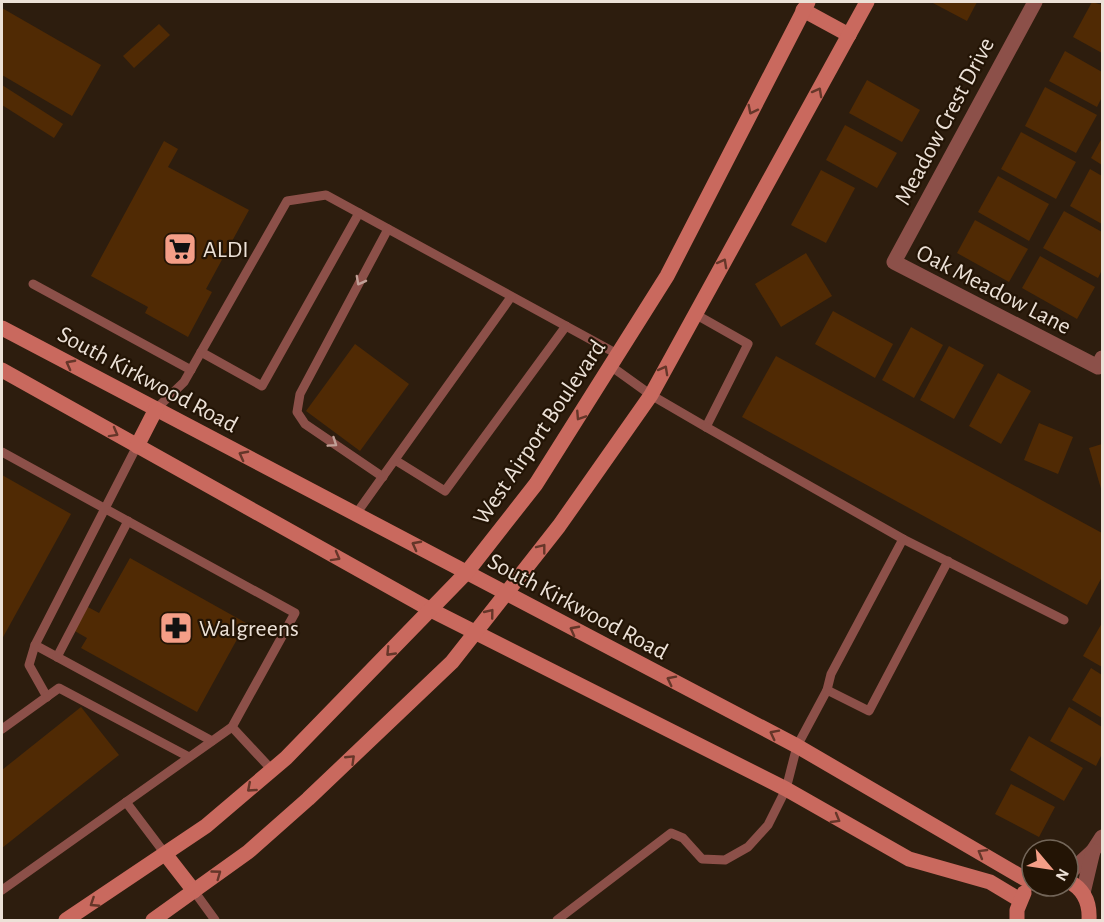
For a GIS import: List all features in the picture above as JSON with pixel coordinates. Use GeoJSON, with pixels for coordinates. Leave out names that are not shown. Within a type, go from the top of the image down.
{"type":"FeatureCollection","features":[{"type":"Feature","properties":{"kind":"main road"},"geometry":{"type":"LineString","coordinates":[[153,921],[248,852],[308,799],[452,662],[559,526],[651,395],[867,2]]}},
{"type":"Feature","properties":{"kind":"main road"},"geometry":{"type":"LineString","coordinates":[[805,6],[849,35]]}},
{"type":"Feature","properties":{"kind":"main road","name":"West Airport Boulevard"},"geometry":{"type":"LineString","coordinates":[[66,921],[206,826],[272,770],[467,572],[537,484],[667,276],[805,6]]}},
{"type":"Feature","properties":{"kind":"main road","name":"South Kirkwood Road"},"geometry":{"type":"LineString","coordinates":[[2,328],[797,746],[1020,877]]}},
{"type":"Feature","properties":{"kind":"main road"},"geometry":{"type":"LineString","coordinates":[[2,370],[431,610],[786,789],[909,859],[990,882],[1020,900],[1017,921]]}},
{"type":"Feature","properties":{"kind":"main road"},"geometry":{"type":"LineString","coordinates":[[137,446],[156,409]]}},
{"type":"Feature","properties":{"kind":"main road"},"geometry":{"type":"LineString","coordinates":[[166,855],[194,891]]}},
{"type":"Feature","properties":{"kind":"main road"},"geometry":{"type":"LineString","coordinates":[[1080,891],[1090,911],[1089,921]]}},
{"type":"Feature","properties":{"kind":"street","name":"Meadow Crest Drive"},"geometry":{"type":"LineString","coordinates":[[894,262],[1035,2]]}},
{"type":"Feature","properties":{"kind":"street","name":"Oak Meadow Lane"},"geometry":{"type":"LineString","coordinates":[[894,262],[1098,367],[1102,358]]}},
{"type":"Feature","properties":{"kind":"street"},"geometry":{"type":"LineString","coordinates":[[1080,863],[1093,851],[1102,837]]}},
{"type":"Feature","properties":{"kind":"street"},"geometry":{"type":"LineString","coordinates":[[1083,893],[1093,851]]}},
{"type":"Feature","properties":{"kind":"lane"},"geometry":{"type":"LineString","coordinates":[[156,409],[184,382],[287,201],[326,195],[566,326],[615,361],[651,395],[706,427],[903,539],[1064,620]]}},
{"type":"Feature","properties":{"kind":"lane"},"geometry":{"type":"LineString","coordinates":[[201,352],[262,386],[359,213]]}},
{"type":"Feature","properties":{"kind":"lane"},"geometry":{"type":"LineString","coordinates":[[383,477],[305,424],[297,412],[300,394],[388,229]]}},
{"type":"Feature","properties":{"kind":"lane"},"geometry":{"type":"LineString","coordinates":[[33,284],[191,370]]}},
{"type":"Feature","properties":{"kind":"lane"},"geometry":{"type":"LineString","coordinates":[[356,514],[511,297]]}},
{"type":"Feature","properties":{"kind":"lane"},"geometry":{"type":"LineString","coordinates":[[695,314],[748,344],[706,427]]}},
{"type":"Feature","properties":{"kind":"lane"},"geometry":{"type":"LineString","coordinates":[[395,460],[446,491],[566,326]]}},
{"type":"Feature","properties":{"kind":"lane"},"geometry":{"type":"LineString","coordinates":[[47,697],[29,665],[35,645],[137,446]]}},
{"type":"Feature","properties":{"kind":"lane"},"geometry":{"type":"LineString","coordinates":[[2,452],[295,613],[231,727],[2,890]]}},
{"type":"Feature","properties":{"kind":"lane"},"geometry":{"type":"LineString","coordinates":[[57,657],[128,521]]}},
{"type":"Feature","properties":{"kind":"lane"},"geometry":{"type":"LineString","coordinates":[[557,921],[671,833],[683,838],[702,859],[725,860],[748,847],[768,825],[786,789],[797,746],[826,690],[831,674],[903,539]]}},
{"type":"Feature","properties":{"kind":"lane"},"geometry":{"type":"LineString","coordinates":[[826,690],[869,711],[948,561]]}},
{"type":"Feature","properties":{"kind":"lane"},"geometry":{"type":"LineString","coordinates":[[35,645],[212,741]]}},
{"type":"Feature","properties":{"kind":"lane"},"geometry":{"type":"LineString","coordinates":[[2,729],[59,688],[189,757]]}},
{"type":"Feature","properties":{"kind":"lane"},"geometry":{"type":"LineString","coordinates":[[231,727],[272,770]]}},
{"type":"Feature","properties":{"kind":"lane"},"geometry":{"type":"LineString","coordinates":[[126,802],[166,855]]}},
{"type":"Feature","properties":{"kind":"lane"},"geometry":{"type":"LineString","coordinates":[[194,891],[215,921]]}},
{"type":"Feature","properties":{"kind":"building"},"geometry":{"type":"Polygon","coordinates":[[[931,2],[977,2],[967,21],[931,2]]]}},
{"type":"Feature","properties":{"kind":"building"},"geometry":{"type":"Polygon","coordinates":[[[1092,2],[1102,5],[1102,53],[1073,37],[1092,2]]]}},
{"type":"Feature","properties":{"kind":"building"},"geometry":{"type":"Polygon","coordinates":[[[2,8],[101,65],[72,116],[2,75],[2,8]]]}},
{"type":"Feature","properties":{"kind":"building"},"geometry":{"type":"Polygon","coordinates":[[[159,24],[170,35],[134,68],[123,56],[159,24]]]}},
{"type":"Feature","properties":{"kind":"building"},"geometry":{"type":"Polygon","coordinates":[[[1065,51],[1102,72],[1102,97],[1097,107],[1049,81],[1065,51]]]}},
{"type":"Feature","properties":{"kind":"building"},"geometry":{"type":"Polygon","coordinates":[[[867,80],[920,110],[902,142],[849,113],[867,80]]]}},
{"type":"Feature","properties":{"kind":"building"},"geometry":{"type":"Polygon","coordinates":[[[2,85],[63,124],[54,138],[2,105],[2,85]]]}},
{"type":"Feature","properties":{"kind":"building"},"geometry":{"type":"Polygon","coordinates":[[[1045,87],[1097,115],[1076,153],[1025,126],[1045,87]]]}},
{"type":"Feature","properties":{"kind":"building"},"geometry":{"type":"Polygon","coordinates":[[[845,125],[897,153],[877,188],[826,160],[845,125]]]}},
{"type":"Feature","properties":{"kind":"building"},"geometry":{"type":"Polygon","coordinates":[[[1021,132],[1076,162],[1056,199],[1001,169],[1021,132]]]}},
{"type":"Feature","properties":{"kind":"building"},"geometry":{"type":"Polygon","coordinates":[[[1102,138],[1102,165],[1091,158],[1102,138]]]}},
{"type":"Feature","properties":{"kind":"building"},"geometry":{"type":"Polygon","coordinates":[[[164,141],[178,149],[168,167],[249,210],[206,289],[212,292],[188,337],[145,313],[148,307],[91,276],[164,141]]]}},
{"type":"Feature","properties":{"kind":"building"},"geometry":{"type":"Polygon","coordinates":[[[1090,169],[1102,176],[1102,224],[1070,206],[1090,169]]]}},
{"type":"Feature","properties":{"kind":"building"},"geometry":{"type":"Polygon","coordinates":[[[821,170],[855,188],[826,243],[791,225],[821,170]]]}},
{"type":"Feature","properties":{"kind":"building"},"geometry":{"type":"Polygon","coordinates":[[[998,176],[1049,204],[1029,241],[978,212],[998,176]]]}},
{"type":"Feature","properties":{"kind":"building"},"geometry":{"type":"Polygon","coordinates":[[[1064,211],[1102,232],[1102,270],[1098,278],[1043,248],[1064,211]]]}},
{"type":"Feature","properties":{"kind":"building"},"geometry":{"type":"Polygon","coordinates":[[[975,220],[1028,249],[1009,282],[957,253],[975,220]]]}},
{"type":"Feature","properties":{"kind":"building"},"geometry":{"type":"Polygon","coordinates":[[[806,253],[832,296],[781,327],[755,284],[806,253]]]}},
{"type":"Feature","properties":{"kind":"building"},"geometry":{"type":"Polygon","coordinates":[[[1040,256],[1095,287],[1077,319],[1022,288],[1040,256]]]}},
{"type":"Feature","properties":{"kind":"building"},"geometry":{"type":"Polygon","coordinates":[[[833,311],[893,344],[875,378],[815,344],[833,311]]]}},
{"type":"Feature","properties":{"kind":"building"},"geometry":{"type":"Polygon","coordinates":[[[911,327],[943,345],[914,398],[882,380],[911,327]]]}},
{"type":"Feature","properties":{"kind":"building"},"geometry":{"type":"Polygon","coordinates":[[[355,344],[409,384],[360,451],[306,411],[355,344]]]}},
{"type":"Feature","properties":{"kind":"building"},"geometry":{"type":"Polygon","coordinates":[[[949,346],[984,365],[954,419],[920,400],[949,346]]]}},
{"type":"Feature","properties":{"kind":"building"},"geometry":{"type":"Polygon","coordinates":[[[776,356],[1102,533],[1102,577],[1087,605],[742,417],[776,356]]]}},
{"type":"Feature","properties":{"kind":"building"},"geometry":{"type":"Polygon","coordinates":[[[998,373],[1031,391],[1001,444],[969,426],[998,373]]]}},
{"type":"Feature","properties":{"kind":"building"},"geometry":{"type":"Polygon","coordinates":[[[1039,423],[1073,437],[1058,474],[1024,460],[1039,423]]]}},
{"type":"Feature","properties":{"kind":"building"},"geometry":{"type":"Polygon","coordinates":[[[1102,444],[1102,492],[1089,448],[1102,444]]]}},
{"type":"Feature","properties":{"kind":"building"},"geometry":{"type":"Polygon","coordinates":[[[2,475],[71,514],[2,639],[2,475]]]}},
{"type":"Feature","properties":{"kind":"building","name":"Walgreens"},"geometry":{"type":"Polygon","coordinates":[[[130,558],[246,623],[197,712],[81,648],[87,638],[73,630],[86,606],[99,613],[130,558]]]}},
{"type":"Feature","properties":{"kind":"building"},"geometry":{"type":"Polygon","coordinates":[[[1102,623],[1102,667],[1083,656],[1102,623]]]}},
{"type":"Feature","properties":{"kind":"building"},"geometry":{"type":"Polygon","coordinates":[[[1091,668],[1102,675],[1102,718],[1072,700],[1091,668]]]}},
{"type":"Feature","properties":{"kind":"building"},"geometry":{"type":"Polygon","coordinates":[[[81,707],[119,755],[2,848],[2,770],[81,707]]]}},
{"type":"Feature","properties":{"kind":"building"},"geometry":{"type":"Polygon","coordinates":[[[1069,707],[1102,727],[1102,754],[1096,766],[1050,741],[1069,707]]]}},
{"type":"Feature","properties":{"kind":"building"},"geometry":{"type":"Polygon","coordinates":[[[1029,736],[1083,768],[1064,801],[1010,770],[1029,736]]]}},
{"type":"Feature","properties":{"kind":"building"},"geometry":{"type":"Polygon","coordinates":[[[1011,784],[1055,807],[1039,837],[995,814],[1011,784]]]}},
{"type":"Feature","properties":{"kind":"place","name":"ALDI"},"geometry":{"type":"Point","coordinates":[180,249]}},
{"type":"Feature","properties":{"kind":"place","name":"Walgreens"},"geometry":{"type":"Point","coordinates":[176,628]}}]}
